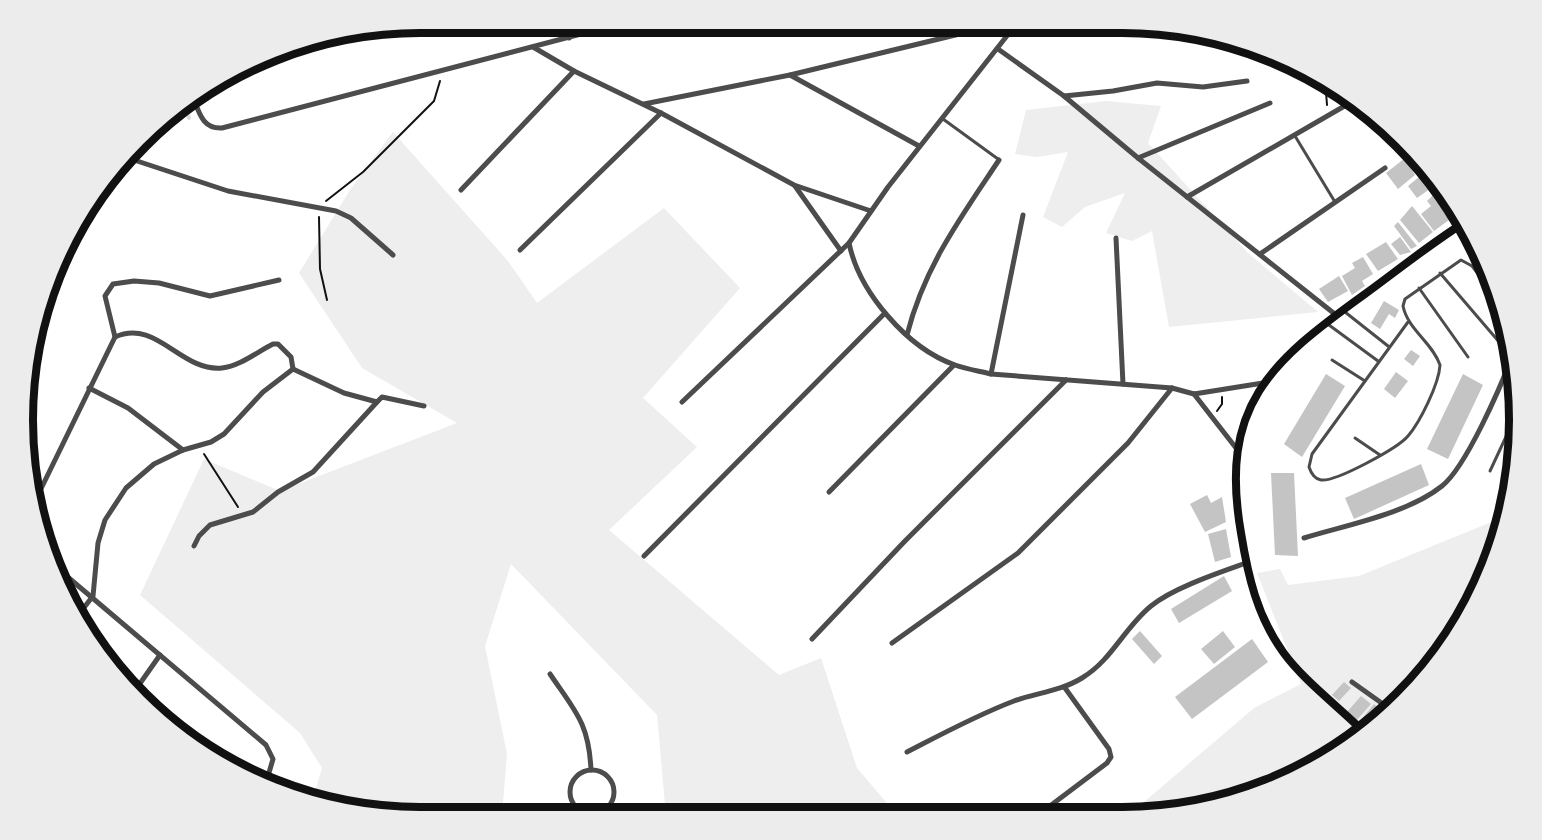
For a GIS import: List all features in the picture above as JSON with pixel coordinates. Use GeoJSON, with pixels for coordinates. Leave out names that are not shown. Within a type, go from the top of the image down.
{"type":"FeatureCollection","features":[{"type":"Feature","properties":{"kind":"main road"},"geometry":{"type":"LineString","coordinates":[[1358,727],[1284,654],[1269,631],[1254,597],[1237,511],[1236,448],[1246,415],[1263,383],[1284,357],[1339,312],[1457,227]]}},
{"type":"Feature","properties":{"kind":"street"},"geometry":{"type":"LineString","coordinates":[[568,33],[569,38]]}},
{"type":"Feature","properties":{"kind":"street"},"geometry":{"type":"LineString","coordinates":[[196,104],[206,124],[214,129],[222,128],[587,33]]}},
{"type":"Feature","properties":{"kind":"street"},"geometry":{"type":"LineString","coordinates":[[644,104],[790,75],[964,33]]}},
{"type":"Feature","properties":{"kind":"street"},"geometry":{"type":"LineString","coordinates":[[682,402],[849,243],[919,146],[1010,33]]}},
{"type":"Feature","properties":{"kind":"street"},"geometry":{"type":"LineString","coordinates":[[533,47],[794,185],[871,211]]}},
{"type":"Feature","properties":{"kind":"street"},"geometry":{"type":"LineString","coordinates":[[998,49],[1064,96],[1187,197],[1339,312]]}},
{"type":"Feature","properties":{"kind":"street"},"geometry":{"type":"LineString","coordinates":[[461,190],[574,70]]}},
{"type":"Feature","properties":{"kind":"street"},"geometry":{"type":"LineString","coordinates":[[790,75],[919,146]]}},
{"type":"Feature","properties":{"kind":"street"},"geometry":{"type":"LineString","coordinates":[[1064,96],[1113,92],[1157,83],[1203,87],[1247,81]]}},
{"type":"Feature","properties":{"kind":"street"},"geometry":{"type":"LineString","coordinates":[[1138,158],[1270,103]]}},
{"type":"Feature","properties":{"kind":"street"},"geometry":{"type":"LineString","coordinates":[[1187,197],[1347,105]]}},
{"type":"Feature","properties":{"kind":"street"},"geometry":{"type":"LineString","coordinates":[[520,250],[661,113]]}},
{"type":"Feature","properties":{"kind":"street"},"geometry":{"type":"LineString","coordinates":[[134,160],[228,191],[336,210],[351,218],[393,255]]}},
{"type":"Feature","properties":{"kind":"street"},"geometry":{"type":"LineString","coordinates":[[907,335],[923,281],[999,160]]}},
{"type":"Feature","properties":{"kind":"street"},"geometry":{"type":"LineString","coordinates":[[1260,254],[1385,168]]}},
{"type":"Feature","properties":{"kind":"street"},"geometry":{"type":"LineString","coordinates":[[794,185],[842,250]]}},
{"type":"Feature","properties":{"kind":"street"},"geometry":{"type":"LineString","coordinates":[[991,374],[1023,215]]}},
{"type":"Feature","properties":{"kind":"street"},"geometry":{"type":"LineString","coordinates":[[1116,238],[1123,384]]}},
{"type":"Feature","properties":{"kind":"street"},"geometry":{"type":"LineString","coordinates":[[849,243],[860,278],[885,313],[907,335],[954,365],[991,374],[1172,388],[1194,394],[1263,383]]}},
{"type":"Feature","properties":{"kind":"street"},"geometry":{"type":"LineString","coordinates":[[115,337],[105,296],[113,284],[134,281],[159,284],[210,296],[279,280]]}},
{"type":"Feature","properties":{"kind":"street"},"geometry":{"type":"LineString","coordinates":[[644,556],[885,313]]}},
{"type":"Feature","properties":{"kind":"street"},"geometry":{"type":"LineString","coordinates":[[39,492],[115,337],[126,332],[142,332],[188,359],[219,369],[231,367],[273,344],[278,344],[291,357],[293,369]]}},
{"type":"Feature","properties":{"kind":"street"},"geometry":{"type":"LineString","coordinates":[[829,492],[954,365]]}},
{"type":"Feature","properties":{"kind":"street"},"geometry":{"type":"LineString","coordinates":[[293,369],[326,386],[377,402]]}},
{"type":"Feature","properties":{"kind":"street"},"geometry":{"type":"LineString","coordinates":[[83,609],[93,596],[98,543],[105,520],[116,502],[140,474],[154,464],[183,450],[199,446],[224,434],[263,392],[293,369]]}},
{"type":"Feature","properties":{"kind":"street"},"geometry":{"type":"LineString","coordinates":[[1304,538],[1382,514],[1423,498],[1442,486],[1455,471],[1484,421],[1506,371]]}},
{"type":"Feature","properties":{"kind":"street"},"geometry":{"type":"LineString","coordinates":[[812,639],[905,541],[1066,380]]}},
{"type":"Feature","properties":{"kind":"street"},"geometry":{"type":"LineString","coordinates":[[89,388],[128,408],[183,450]]}},
{"type":"Feature","properties":{"kind":"street"},"geometry":{"type":"LineString","coordinates":[[892,643],[1018,553],[1128,443],[1172,388]]}},
{"type":"Feature","properties":{"kind":"street"},"geometry":{"type":"LineString","coordinates":[[1194,394],[1236,448]]}},
{"type":"Feature","properties":{"kind":"street"},"geometry":{"type":"LineString","coordinates":[[194,546],[210,525],[262,507],[278,492],[313,472],[382,397],[424,406]]}},
{"type":"Feature","properties":{"kind":"street"},"geometry":{"type":"LineString","coordinates":[[907,752],[1000,706],[1030,695],[1065,688],[1102,664],[1151,606],[1166,597],[1246,563]]}},
{"type":"Feature","properties":{"kind":"street"},"geometry":{"type":"LineString","coordinates":[[65,574],[253,731],[266,744],[272,756],[273,765],[269,776]]}},
{"type":"Feature","properties":{"kind":"street"},"geometry":{"type":"LineString","coordinates":[[138,686],[160,655]]}},
{"type":"Feature","properties":{"kind":"street"},"geometry":{"type":"LineString","coordinates":[[550,674],[583,722],[590,748],[591,770]]}},
{"type":"Feature","properties":{"kind":"street"},"geometry":{"type":"LineString","coordinates":[[1352,682],[1384,705]]}},
{"type":"Feature","properties":{"kind":"street"},"geometry":{"type":"LineString","coordinates":[[1049,807],[1107,763],[1111,757],[1109,749],[1065,688]]}},
{"type":"Feature","properties":{"kind":"street"},"geometry":{"type":"LineString","coordinates":[[575,807],[569,795],[573,780],[584,771],[591,770],[604,773],[613,785],[614,792],[607,807]]}},
{"type":"Feature","properties":{"kind":"lane"},"geometry":{"type":"LineString","coordinates":[[942,117],[999,160]]}},
{"type":"Feature","properties":{"kind":"lane"},"geometry":{"type":"LineString","coordinates":[[1295,136],[1335,202]]}},
{"type":"Feature","properties":{"kind":"lane"},"geometry":{"type":"LineString","coordinates":[[1408,322],[1388,346],[1312,454],[1309,467],[1314,477],[1322,480],[1380,455],[1401,442],[1413,429],[1440,373],[1440,365],[1436,355],[1408,322],[1403,306],[1406,299],[1455,262],[1467,262],[1483,280]]}},
{"type":"Feature","properties":{"kind":"lane"},"geometry":{"type":"LineString","coordinates":[[1440,273],[1502,346]]}},
{"type":"Feature","properties":{"kind":"lane"},"geometry":{"type":"LineString","coordinates":[[1419,288],[1468,357]]}},
{"type":"Feature","properties":{"kind":"lane"},"geometry":{"type":"LineString","coordinates":[[1339,312],[1388,346]]}},
{"type":"Feature","properties":{"kind":"lane"},"geometry":{"type":"LineString","coordinates":[[1326,323],[1378,361]]}},
{"type":"Feature","properties":{"kind":"lane"},"geometry":{"type":"LineString","coordinates":[[1332,360],[1365,381]]}},
{"type":"Feature","properties":{"kind":"lane"},"geometry":{"type":"LineString","coordinates":[[1490,471],[1509,431]]}},
{"type":"Feature","properties":{"kind":"lane"},"geometry":{"type":"LineString","coordinates":[[1355,438],[1380,455]]}},
{"type":"Feature","properties":{"kind":"path"},"geometry":{"type":"LineString","coordinates":[[327,300],[320,269],[322,249],[318,207],[363,172],[434,101],[443,70]]}},
{"type":"Feature","properties":{"kind":"path"},"geometry":{"type":"LineString","coordinates":[[1326,91],[1328,116]]}},
{"type":"Feature","properties":{"kind":"path"},"geometry":{"type":"LineString","coordinates":[[1212,418],[1222,404],[1222,388]]}},
{"type":"Feature","properties":{"kind":"path"},"geometry":{"type":"LineString","coordinates":[[199,446],[243,515]]}},
{"type":"Feature","properties":{"kind":"shaded area"},"geometry":{"type":"Polygon","coordinates":[[[1106,101],[1161,106],[1148,143],[1248,253],[1318,312],[1169,327],[1152,231],[1132,241],[1106,233],[1125,193],[1085,207],[1062,227],[1043,217],[1068,152],[1037,157],[1015,154],[1026,110],[1106,101]]]}},
{"type":"Feature","properties":{"kind":"shaded area"},"geometry":{"type":"Polygon","coordinates":[[[393,132],[508,261],[537,303],[664,208],[740,288],[643,398],[697,447],[609,530],[779,675],[821,658],[857,768],[890,807],[665,807],[657,715],[511,564],[485,646],[507,754],[503,807],[395,806],[369,804],[320,794],[315,792],[322,768],[300,733],[140,595],[204,459],[280,491],[457,423],[362,368],[299,273],[350,190],[393,132]]]}},
{"type":"Feature","properties":{"kind":"shaded area"},"geometry":{"type":"Polygon","coordinates":[[[1496,520],[1480,568],[1444,635],[1396,694],[1358,727],[1316,755],[1270,778],[1197,800],[1139,806],[1254,708],[1301,684],[1257,573],[1280,569],[1288,585],[1359,576],[1496,520]]]}},
{"type":"Feature","properties":{"kind":"building"},"geometry":{"type":"Polygon","coordinates":[[[1405,158],[1415,175],[1398,189],[1386,173],[1405,158]]]}},
{"type":"Feature","properties":{"kind":"building"},"geometry":{"type":"Polygon","coordinates":[[[1417,172],[1432,188],[1417,198],[1408,186],[1419,177],[1417,172]]]}},
{"type":"Feature","properties":{"kind":"building"},"geometry":{"type":"Polygon","coordinates":[[[1435,193],[1452,218],[1434,231],[1421,214],[1431,206],[1427,201],[1435,193]]]}},
{"type":"Feature","properties":{"kind":"building"},"geometry":{"type":"Polygon","coordinates":[[[1412,206],[1433,232],[1419,243],[1400,220],[1412,206]]]}},
{"type":"Feature","properties":{"kind":"building"},"geometry":{"type":"Polygon","coordinates":[[[1398,222],[1417,246],[1411,249],[1394,226],[1398,222]]]}},
{"type":"Feature","properties":{"kind":"building"},"geometry":{"type":"Polygon","coordinates":[[[1400,237],[1411,252],[1400,255],[1391,244],[1400,237]]]}},
{"type":"Feature","properties":{"kind":"building"},"geometry":{"type":"Polygon","coordinates":[[[1386,242],[1398,259],[1378,271],[1366,254],[1386,242]]]}},
{"type":"Feature","properties":{"kind":"building"},"geometry":{"type":"Polygon","coordinates":[[[1363,257],[1373,274],[1362,281],[1365,286],[1352,295],[1342,276],[1355,268],[1352,263],[1363,257]]]}},
{"type":"Feature","properties":{"kind":"building"},"geometry":{"type":"Polygon","coordinates":[[[1339,276],[1348,291],[1328,302],[1319,289],[1339,276]]]}},
{"type":"Feature","properties":{"kind":"building"},"geometry":{"type":"Polygon","coordinates":[[[1384,301],[1399,310],[1395,318],[1389,314],[1380,329],[1371,323],[1384,301]]]}},
{"type":"Feature","properties":{"kind":"building"},"geometry":{"type":"Polygon","coordinates":[[[1411,350],[1420,356],[1413,366],[1404,359],[1411,350]]]}},
{"type":"Feature","properties":{"kind":"building"},"geometry":{"type":"Polygon","coordinates":[[[1396,372],[1408,381],[1395,398],[1384,389],[1396,372]]]}},
{"type":"Feature","properties":{"kind":"building"},"geometry":{"type":"Polygon","coordinates":[[[1326,374],[1345,386],[1302,457],[1284,444],[1326,374]]]}},
{"type":"Feature","properties":{"kind":"building"},"geometry":{"type":"Polygon","coordinates":[[[1463,374],[1483,385],[1448,459],[1427,449],[1463,374]]]}},
{"type":"Feature","properties":{"kind":"building"},"geometry":{"type":"Polygon","coordinates":[[[1421,464],[1429,485],[1354,519],[1345,498],[1421,464]]]}},
{"type":"Feature","properties":{"kind":"building"},"geometry":{"type":"Polygon","coordinates":[[[1271,473],[1294,473],[1298,556],[1275,555],[1271,473]]]}},
{"type":"Feature","properties":{"kind":"building"},"geometry":{"type":"Polygon","coordinates":[[[1207,495],[1211,503],[1222,497],[1226,522],[1205,532],[1190,504],[1207,495]]]}},
{"type":"Feature","properties":{"kind":"building"},"geometry":{"type":"Polygon","coordinates":[[[1226,529],[1231,557],[1215,562],[1208,534],[1226,529]]]}},
{"type":"Feature","properties":{"kind":"building"},"geometry":{"type":"Polygon","coordinates":[[[1224,576],[1232,591],[1179,623],[1171,609],[1224,576]]]}},
{"type":"Feature","properties":{"kind":"building"},"geometry":{"type":"Polygon","coordinates":[[[1140,631],[1162,656],[1154,664],[1132,639],[1140,631]]]}},
{"type":"Feature","properties":{"kind":"building"},"geometry":{"type":"Polygon","coordinates":[[[1223,631],[1235,647],[1214,664],[1201,649],[1223,631]]]}},
{"type":"Feature","properties":{"kind":"building"},"geometry":{"type":"Polygon","coordinates":[[[1252,639],[1268,662],[1192,719],[1175,697],[1252,639]]]}},
{"type":"Feature","properties":{"kind":"building"},"geometry":{"type":"Polygon","coordinates":[[[1344,682],[1351,688],[1339,701],[1332,695],[1344,682]]]}},
{"type":"Feature","properties":{"kind":"building"},"geometry":{"type":"Polygon","coordinates":[[[1361,696],[1371,704],[1356,721],[1347,712],[1361,696]]]}},
{"type":"Feature","properties":{"kind":"building"},"geometry":{"type":"Polygon","coordinates":[[[1374,704],[1380,709],[1363,723],[1360,721],[1374,704]]]}},
{"type":"Feature","properties":{"kind":"waterway"},"geometry":{"type":"LineString","coordinates":[[186,111],[189,118]]}}]}
